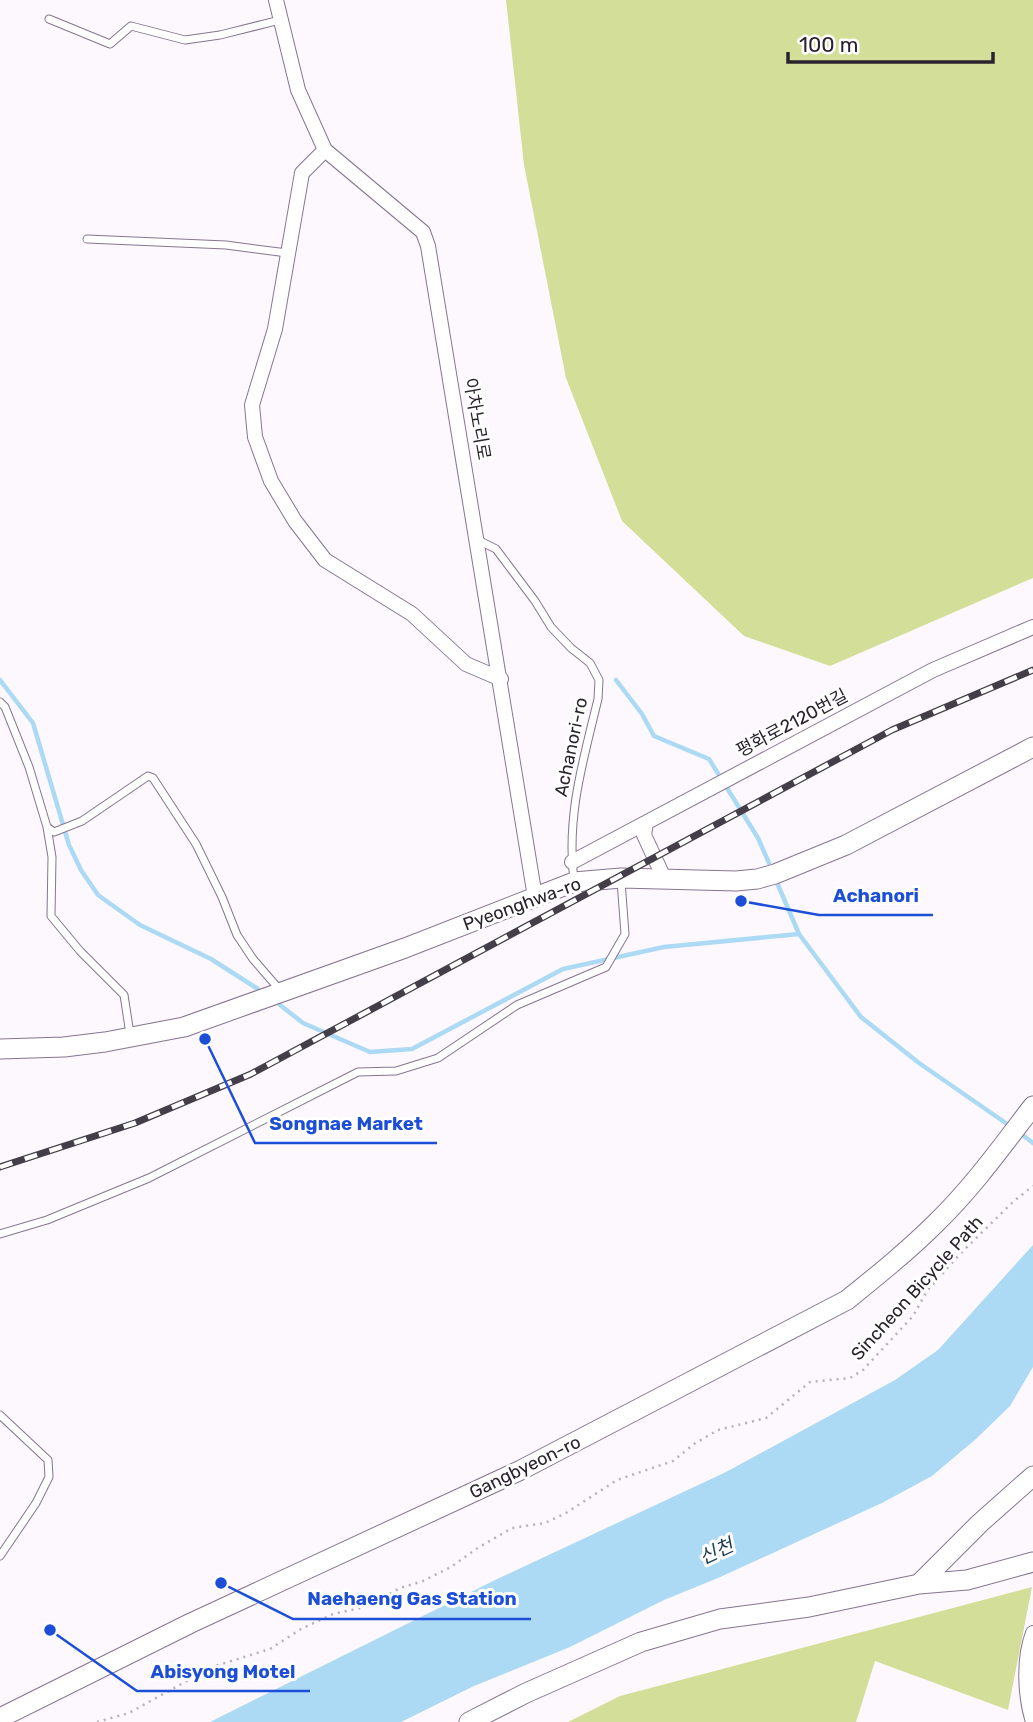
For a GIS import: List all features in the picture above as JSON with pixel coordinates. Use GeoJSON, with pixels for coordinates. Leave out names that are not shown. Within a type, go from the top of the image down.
{"type":"FeatureCollection","features":[{"type":"Feature","properties":{"kind":"main road","name":"Pyeonghwa-ro"},"geometry":{"type":"LineString","coordinates":[[0,1049],[64,1047],[131,1038],[184,1027],[405,948],[574,882],[621,878],[736,881],[775,874],[846,845],[1033,747]]}},
{"type":"Feature","properties":{"kind":"main road","name":"Gangbyeon-ro"},"geometry":{"type":"LineString","coordinates":[[0,1718],[191,1623],[521,1470],[847,1300],[939,1221],[1002,1147],[1031,1108]]}},
{"type":"Feature","properties":{"kind":"main road"},"geometry":{"type":"LineString","coordinates":[[919,1584],[980,1523],[1033,1476]]}},
{"type":"Feature","properties":{"kind":"main road"},"geometry":{"type":"LineString","coordinates":[[469,1722],[526,1693],[641,1642],[720,1619],[809,1607],[919,1584],[967,1580],[1033,1562]]}},
{"type":"Feature","properties":{"kind":"street","name":"아차노리로"},"geometry":{"type":"LineString","coordinates":[[276,0],[299,90],[325,150],[423,232],[428,246],[536,897]]}},
{"type":"Feature","properties":{"kind":"street"},"geometry":{"type":"LineString","coordinates":[[325,150],[302,173],[275,328],[252,405],[255,437],[271,481],[295,521],[325,560],[412,614],[466,664],[501,679]]}},
{"type":"Feature","properties":{"kind":"street","name":"평화로2120번길"},"geometry":{"type":"LineString","coordinates":[[572,862],[933,670],[1033,627]]}},
{"type":"Feature","properties":{"kind":"street"},"geometry":{"type":"LineString","coordinates":[[646,823],[644,835],[664,878]]}},
{"type":"Feature","properties":{"kind":"street"},"geometry":{"type":"LineString","coordinates":[[1033,1633],[1028,1646],[1027,1704],[1033,1722]]}},
{"type":"Feature","properties":{"kind":"lane"},"geometry":{"type":"LineString","coordinates":[[49,19],[110,44],[131,26],[185,40],[220,35],[279,20]]}},
{"type":"Feature","properties":{"kind":"lane"},"geometry":{"type":"LineString","coordinates":[[87,239],[226,246],[287,253]]}},
{"type":"Feature","properties":{"kind":"lane","name":"Achanori-ro"},"geometry":{"type":"LineString","coordinates":[[478,540],[496,549],[551,627],[590,663],[599,680],[598,699],[572,814],[574,882]]}},
{"type":"Feature","properties":{"kind":"lane"},"geometry":{"type":"LineString","coordinates":[[0,702],[5,707],[29,767],[47,827],[52,857],[51,916],[80,951],[124,995],[131,1038]]}},
{"type":"Feature","properties":{"kind":"lane"},"geometry":{"type":"LineString","coordinates":[[47,827],[54,832],[82,821],[148,776],[153,778],[196,844],[237,935],[282,992]]}},
{"type":"Feature","properties":{"kind":"lane"},"geometry":{"type":"LineString","coordinates":[[0,1234],[47,1220],[149,1178],[358,1072],[396,1070],[438,1058],[517,1005],[606,967],[625,934],[621,878]]}},
{"type":"Feature","properties":{"kind":"lane"},"geometry":{"type":"LineString","coordinates":[[0,1415],[48,1460],[49,1477],[36,1503],[0,1556]]}},
{"type":"Feature","properties":{"kind":"path","name":"Sincheon Bicycle Path"},"geometry":{"type":"LineString","coordinates":[[97,1722],[129,1713],[212,1667],[270,1648],[333,1614],[369,1606],[400,1588],[451,1567],[512,1528],[544,1523],[617,1480],[673,1461],[718,1430],[766,1418],[810,1382],[850,1378],[863,1370],[913,1316],[926,1291],[960,1254],[1033,1186]]}},
{"type":"Feature","properties":{"kind":"green space"},"geometry":{"type":"Polygon","coordinates":[[[506,0],[1033,0],[1033,578],[830,666],[744,636],[622,521],[566,378],[524,165],[506,0]]]}},
{"type":"Feature","properties":{"kind":"green space"},"geometry":{"type":"Polygon","coordinates":[[[1032,1587],[1008,1710],[875,1661],[856,1722],[568,1722],[620,1696],[1032,1587]]]}},
{"type":"Feature","properties":{"kind":"water","name":"신천"},"geometry":{"type":"Polygon","coordinates":[[[1033,1245],[1033,1367],[1010,1406],[932,1476],[882,1503],[664,1600],[570,1647],[474,1686],[401,1722],[210,1722],[491,1582],[726,1472],[895,1380],[938,1350],[1033,1245]]]}},
{"type":"Feature","properties":{"kind":"waterway"},"geometry":{"type":"LineString","coordinates":[[0,680],[33,723],[69,845],[81,870],[98,895],[140,925],[211,959],[258,989]]}},
{"type":"Feature","properties":{"kind":"waterway"},"geometry":{"type":"LineString","coordinates":[[616,680],[642,714],[654,736],[709,759],[758,838],[769,863]]}},
{"type":"Feature","properties":{"kind":"waterway"},"geometry":{"type":"LineString","coordinates":[[778,885],[799,934]]}},
{"type":"Feature","properties":{"kind":"waterway"},"geometry":{"type":"LineString","coordinates":[[280,1005],[303,1023],[370,1052],[412,1049],[563,969],[664,947],[799,934],[861,1017],[919,1063],[1010,1126]]}},
{"type":"Feature","properties":{"kind":"waterway"},"geometry":{"type":"LineString","coordinates":[[1020,1133],[1033,1143]]}},
{"type":"Feature","properties":{"kind":"railway"},"geometry":{"type":"LineString","coordinates":[[0,1167],[135,1123],[251,1074],[892,730],[1033,670]]}},
{"type":"Feature","properties":{"kind":"place","name":"Achanori"},"geometry":{"type":"Point","coordinates":[741,901]}},
{"type":"Feature","properties":{"kind":"place","name":"Songnae Market"},"geometry":{"type":"Point","coordinates":[205,1039]}},
{"type":"Feature","properties":{"kind":"place","name":"Naehaeng Gas Station"},"geometry":{"type":"Point","coordinates":[221,1583]}},
{"type":"Feature","properties":{"kind":"place","name":"Abisyong Motel"},"geometry":{"type":"Point","coordinates":[50,1630]}}]}
